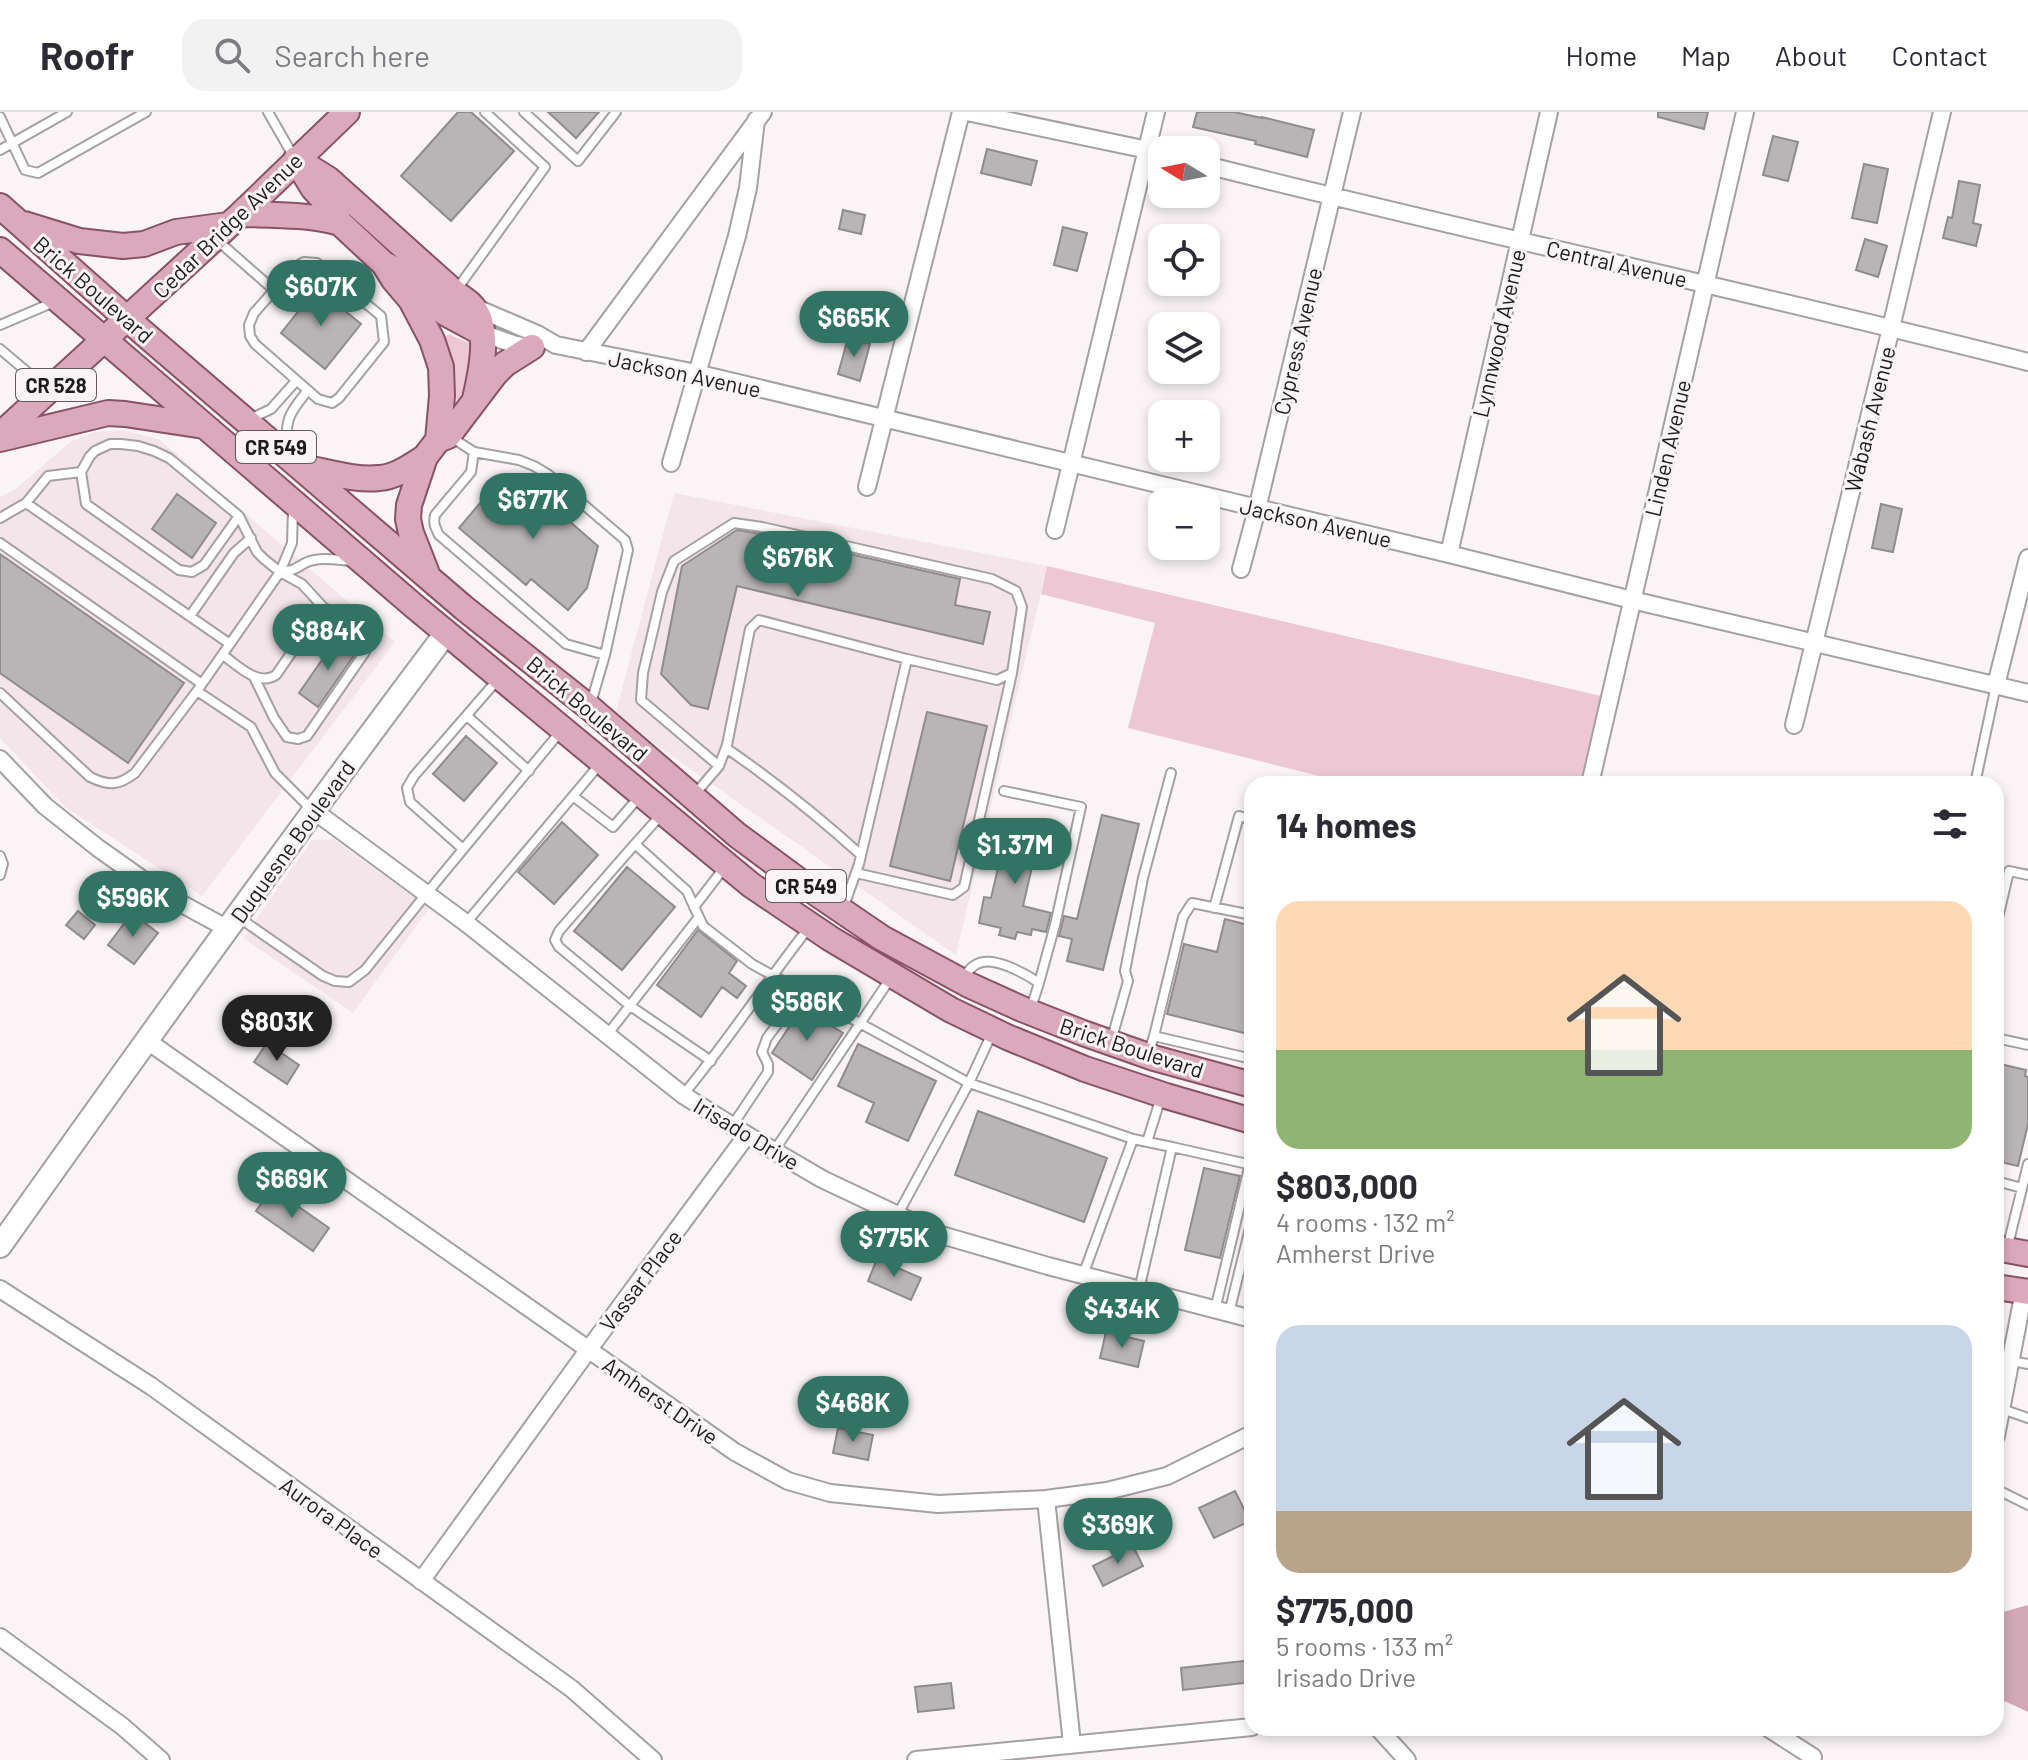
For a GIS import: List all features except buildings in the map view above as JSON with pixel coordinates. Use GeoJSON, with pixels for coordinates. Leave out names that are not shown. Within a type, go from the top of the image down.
{"type":"FeatureCollection","features":[{"type":"Feature","properties":{"kind":"main road","name":"Cedar Bridge Avenue"},"geometry":{"type":"LineString","coordinates":[[0,437],[347,112]]}},
{"type":"Feature","properties":{"kind":"main road","name":"Jackson Avenue"},"geometry":{"type":"LineString","coordinates":[[296,159],[313,188],[340,223],[384,264],[402,273],[445,313],[482,333]]}},
{"type":"Feature","properties":{"kind":"main road","name":"Jackson Avenue"},"geometry":{"type":"LineString","coordinates":[[296,159],[328,179],[463,299]]}},
{"type":"Feature","properties":{"kind":"main road","name":"Brick Boulevard"},"geometry":{"type":"LineString","coordinates":[[0,206],[464,608],[590,708],[737,835],[842,911],[882,938],[962,981],[1029,1012],[1111,1043],[1150,1046],[1244,1082]]}},
{"type":"Feature","properties":{"kind":"main road"},"geometry":{"type":"LineString","coordinates":[[18,223],[79,241],[123,246],[144,244],[176,232],[302,216],[340,223]]}},
{"type":"Feature","properties":{"kind":"main road","name":"Brick Boulevard"},"geometry":{"type":"LineString","coordinates":[[0,250],[362,562],[751,885],[893,976],[993,1030],[1085,1069],[1244,1119]]}},
{"type":"Feature","properties":{"kind":"main road"},"geometry":{"type":"LineString","coordinates":[[384,264],[411,300],[432,340],[441,367],[442,396],[437,444],[413,492],[408,519],[427,575]]}},
{"type":"Feature","properties":{"kind":"main road"},"geometry":{"type":"LineString","coordinates":[[463,299],[479,319],[482,333],[483,354],[475,399]]}},
{"type":"Feature","properties":{"kind":"main road"},"geometry":{"type":"LineString","coordinates":[[293,461],[361,478],[377,479],[401,472],[437,444],[505,364],[544,346]]}},
{"type":"Feature","properties":{"kind":"main road"},"geometry":{"type":"LineString","coordinates":[[0,437],[108,413],[204,426]]}},
{"type":"Feature","properties":{"kind":"main road"},"geometry":{"type":"LineString","coordinates":[[2004,1288],[2026,1292]]}},
{"type":"Feature","properties":{"kind":"street"},"geometry":{"type":"LineString","coordinates":[[867,487],[961,112]]}},
{"type":"Feature","properties":{"kind":"street"},"geometry":{"type":"LineString","coordinates":[[967,112],[1148,151]]}},
{"type":"Feature","properties":{"kind":"street"},"geometry":{"type":"LineString","coordinates":[[1155,136],[1156,112]]}},
{"type":"Feature","properties":{"kind":"street","name":"Cypress Avenue"},"geometry":{"type":"LineString","coordinates":[[1241,569],[1352,112]]}},
{"type":"Feature","properties":{"kind":"street","name":"Lynnwood Avenue"},"geometry":{"type":"LineString","coordinates":[[1449,554],[1549,112]]}},
{"type":"Feature","properties":{"kind":"street","name":"Linden Avenue"},"geometry":{"type":"LineString","coordinates":[[1592,776],[1745,112]]}},
{"type":"Feature","properties":{"kind":"street","name":"Wabash Avenue"},"geometry":{"type":"LineString","coordinates":[[1794,725],[1942,112]]}},
{"type":"Feature","properties":{"kind":"street"},"geometry":{"type":"LineString","coordinates":[[586,352],[760,116]]}},
{"type":"Feature","properties":{"kind":"street"},"geometry":{"type":"LineString","coordinates":[[671,463],[737,236],[760,116]]}},
{"type":"Feature","properties":{"kind":"street","name":"Central Avenue"},"geometry":{"type":"LineString","coordinates":[[1220,169],[2028,362]]}},
{"type":"Feature","properties":{"kind":"street"},"geometry":{"type":"LineString","coordinates":[[1055,530],[1148,178]]}},
{"type":"Feature","properties":{"kind":"street","name":"Jackson Avenue"},"geometry":{"type":"LineString","coordinates":[[463,299],[537,334],[544,346]]}},
{"type":"Feature","properties":{"kind":"street","name":"Jackson Avenue"},"geometry":{"type":"LineString","coordinates":[[482,333],[516,345],[586,352],[696,373],[2028,693]]}},
{"type":"Feature","properties":{"kind":"street"},"geometry":{"type":"LineString","coordinates":[[1996,685],[2028,558]]}},
{"type":"Feature","properties":{"kind":"street","name":"Duquesne Boulevard"},"geometry":{"type":"LineString","coordinates":[[0,1246],[313,810],[446,633]]}},
{"type":"Feature","properties":{"kind":"street"},"geometry":{"type":"LineString","coordinates":[[0,759],[45,806],[160,892],[233,923]]}},
{"type":"Feature","properties":{"kind":"street","name":"Irisado Drive"},"geometry":{"type":"LineString","coordinates":[[313,810],[466,923],[683,1095],[822,1179],[938,1234],[1244,1317]]}},
{"type":"Feature","properties":{"kind":"street","name":"Amherst Drive"},"geometry":{"type":"LineString","coordinates":[[146,1040],[735,1452],[788,1481],[830,1493],[938,1504],[1046,1499],[1107,1491],[1167,1476],[1244,1438]]}},
{"type":"Feature","properties":{"kind":"street","name":"Vassar Place"},"geometry":{"type":"LineString","coordinates":[[421,1581],[747,1135]]}},
{"type":"Feature","properties":{"kind":"street","name":"Aurora Place"},"geometry":{"type":"LineString","coordinates":[[0,1289],[151,1386],[572,1689],[653,1760]]}},
{"type":"Feature","properties":{"kind":"street"},"geometry":{"type":"LineString","coordinates":[[2004,1357],[2026,1292]]}},
{"type":"Feature","properties":{"kind":"street"},"geometry":{"type":"LineString","coordinates":[[1046,1499],[1072,1744]]}},
{"type":"Feature","properties":{"kind":"street"},"geometry":{"type":"LineString","coordinates":[[0,1637],[122,1726],[161,1760]]}},
{"type":"Feature","properties":{"kind":"street"},"geometry":{"type":"LineString","coordinates":[[916,1760],[979,1757],[1072,1744],[1244,1728]]}},
{"type":"Feature","properties":{"kind":"street"},"geometry":{"type":"LineString","coordinates":[[1385,1736],[1407,1760]]}},
{"type":"Feature","properties":{"kind":"street"},"geometry":{"type":"LineString","coordinates":[[1780,1736],[1813,1757]]}},
{"type":"Feature","properties":{"kind":"lane"},"geometry":{"type":"LineString","coordinates":[[0,150],[67,112]]}},
{"type":"Feature","properties":{"kind":"lane"},"geometry":{"type":"LineString","coordinates":[[0,117],[25,170],[38,173],[146,112]]}},
{"type":"Feature","properties":{"kind":"lane"},"geometry":{"type":"LineString","coordinates":[[268,112],[296,159]]}},
{"type":"Feature","properties":{"kind":"lane"},"geometry":{"type":"LineString","coordinates":[[463,299],[545,167],[485,112]]}},
{"type":"Feature","properties":{"kind":"lane"},"geometry":{"type":"LineString","coordinates":[[524,112],[578,161],[616,112]]}},
{"type":"Feature","properties":{"kind":"lane"},"geometry":{"type":"LineString","coordinates":[[228,225],[274,290]]}},
{"type":"Feature","properties":{"kind":"lane"},"geometry":{"type":"LineString","coordinates":[[304,262],[317,263],[381,316],[384,342],[332,403],[318,399],[296,381],[255,344],[249,325],[254,313],[294,268],[304,262]]}},
{"type":"Feature","properties":{"kind":"lane"},"geometry":{"type":"LineString","coordinates":[[0,325],[59,300]]}},
{"type":"Feature","properties":{"kind":"lane"},"geometry":{"type":"LineString","coordinates":[[1,354],[50,390]]}},
{"type":"Feature","properties":{"kind":"lane"},"geometry":{"type":"LineString","coordinates":[[246,421],[271,409],[296,381]]}},
{"type":"Feature","properties":{"kind":"lane"},"geometry":{"type":"LineString","coordinates":[[293,461],[287,420],[308,390]]}},
{"type":"Feature","properties":{"kind":"lane"},"geometry":{"type":"LineString","coordinates":[[239,516],[204,565],[192,572],[179,570],[86,504],[81,472],[90,456],[101,448],[121,444],[138,446],[169,458],[239,516],[257,552],[280,572],[302,584],[323,607],[364,635],[365,652],[307,736],[298,739],[287,737],[254,677]]}},
{"type":"Feature","properties":{"kind":"lane"},"geometry":{"type":"LineString","coordinates":[[437,444],[519,460],[534,466],[549,475],[625,540],[628,550],[590,708]]}},
{"type":"Feature","properties":{"kind":"lane"},"geometry":{"type":"LineString","coordinates":[[474,452],[471,472],[435,515],[439,535],[566,644],[605,655]]}},
{"type":"Feature","properties":{"kind":"lane"},"geometry":{"type":"LineString","coordinates":[[0,518],[26,503],[48,476],[81,472]]}},
{"type":"Feature","properties":{"kind":"lane"},"geometry":{"type":"LineString","coordinates":[[26,503],[230,644]]}},
{"type":"Feature","properties":{"kind":"lane"},"geometry":{"type":"LineString","coordinates":[[0,693],[90,777],[103,783],[122,783],[135,773],[199,688],[280,572],[292,543],[294,503]]}},
{"type":"Feature","properties":{"kind":"lane"},"geometry":{"type":"LineString","coordinates":[[719,766],[641,700],[643,673],[662,592],[674,561],[734,523],[992,579],[1016,591],[1022,607],[1012,673],[964,887],[953,895],[856,873]]}},
{"type":"Feature","properties":{"kind":"lane"},"geometry":{"type":"LineString","coordinates":[[190,616],[234,553],[251,538]]}},
{"type":"Feature","properties":{"kind":"lane"},"geometry":{"type":"LineString","coordinates":[[0,543],[251,727],[275,773],[313,810]]}},
{"type":"Feature","properties":{"kind":"lane"},"geometry":{"type":"LineString","coordinates":[[280,572],[297,570],[305,563],[324,559],[362,562]]}},
{"type":"Feature","properties":{"kind":"lane"},"geometry":{"type":"LineString","coordinates":[[223,655],[254,677],[270,679],[276,675],[323,607]]}},
{"type":"Feature","properties":{"kind":"lane"},"geometry":{"type":"LineString","coordinates":[[693,797],[719,766],[726,748],[750,629],[759,620],[997,680],[1012,673]]}},
{"type":"Feature","properties":{"kind":"lane"},"geometry":{"type":"LineString","coordinates":[[842,911],[861,855],[907,659]]}},
{"type":"Feature","properties":{"kind":"lane"},"geometry":{"type":"LineString","coordinates":[[463,849],[410,802],[407,788],[500,677]]}},
{"type":"Feature","properties":{"kind":"lane"},"geometry":{"type":"LineString","coordinates":[[1977,776],[1996,685]]}},
{"type":"Feature","properties":{"kind":"lane"},"geometry":{"type":"LineString","coordinates":[[467,716],[529,771]]}},
{"type":"Feature","properties":{"kind":"lane"},"geometry":{"type":"LineString","coordinates":[[233,923],[323,976],[349,982],[365,970],[563,729]]}},
{"type":"Feature","properties":{"kind":"lane"},"geometry":{"type":"LineString","coordinates":[[726,748],[772,780],[861,855]]}},
{"type":"Feature","properties":{"kind":"lane"},"geometry":{"type":"LineString","coordinates":[[466,923],[602,761]]}},
{"type":"Feature","properties":{"kind":"lane"},"geometry":{"type":"LineString","coordinates":[[1111,1043],[1128,981],[1125,971],[1143,878],[1171,773]]}},
{"type":"Feature","properties":{"kind":"lane"},"geometry":{"type":"LineString","coordinates":[[1004,791],[1081,807],[1055,925],[1029,1012]]}},
{"type":"Feature","properties":{"kind":"lane"},"geometry":{"type":"LineString","coordinates":[[573,796],[613,827],[642,794]]}},
{"type":"Feature","properties":{"kind":"lane"},"geometry":{"type":"LineString","coordinates":[[663,812],[559,931],[555,940],[559,947],[629,1005],[711,1061]]}},
{"type":"Feature","properties":{"kind":"lane"},"geometry":{"type":"LineString","coordinates":[[1214,908],[1239,816],[1244,818]]}},
{"type":"Feature","properties":{"kind":"lane"},"geometry":{"type":"LineString","coordinates":[[635,844],[687,891],[703,926],[752,964],[969,1083],[1133,1139],[1244,1161]]}},
{"type":"Feature","properties":{"kind":"lane"},"geometry":{"type":"LineString","coordinates":[[0,856],[3,864],[0,875]]}},
{"type":"Feature","properties":{"kind":"lane"},"geometry":{"type":"LineString","coordinates":[[694,907],[727,864]]}},
{"type":"Feature","properties":{"kind":"lane"},"geometry":{"type":"LineString","coordinates":[[2004,893],[2009,871],[2028,875]]}},
{"type":"Feature","properties":{"kind":"lane"},"geometry":{"type":"LineString","coordinates":[[1244,914],[1192,903],[1183,917],[1150,1046],[1244,1058]]}},
{"type":"Feature","properties":{"kind":"lane"},"geometry":{"type":"LineString","coordinates":[[607,1035],[699,917]]}},
{"type":"Feature","properties":{"kind":"lane"},"geometry":{"type":"LineString","coordinates":[[683,1095],[811,925]]}},
{"type":"Feature","properties":{"kind":"lane"},"geometry":{"type":"LineString","coordinates":[[962,981],[972,966],[982,961],[1023,972],[1039,983]]}},
{"type":"Feature","properties":{"kind":"lane"},"geometry":{"type":"LineString","coordinates":[[774,1151],[893,976]]}},
{"type":"Feature","properties":{"kind":"lane"},"geometry":{"type":"LineString","coordinates":[[732,1126],[768,1072],[762,1052],[767,1038],[802,991]]}},
{"type":"Feature","properties":{"kind":"lane"},"geometry":{"type":"LineString","coordinates":[[897,1215],[969,1083],[993,1030]]}},
{"type":"Feature","properties":{"kind":"lane"},"geometry":{"type":"LineString","coordinates":[[2004,1040],[2028,1045]]}},
{"type":"Feature","properties":{"kind":"lane"},"geometry":{"type":"LineString","coordinates":[[1147,1142],[1162,1095]]}},
{"type":"Feature","properties":{"kind":"lane"},"geometry":{"type":"LineString","coordinates":[[1083,1275],[1133,1139]]}},
{"type":"Feature","properties":{"kind":"lane"},"geometry":{"type":"LineString","coordinates":[[1139,1290],[1172,1147]]}},
{"type":"Feature","properties":{"kind":"lane"},"geometry":{"type":"LineString","coordinates":[[2010,1250],[2028,1164]]}},
{"type":"Feature","properties":{"kind":"lane"},"geometry":{"type":"LineString","coordinates":[[2004,1183],[2022,1188]]}},
{"type":"Feature","properties":{"kind":"lane"},"geometry":{"type":"LineString","coordinates":[[1222,1311],[1244,1198]]}},
{"type":"Feature","properties":{"kind":"lane"},"geometry":{"type":"LineString","coordinates":[[1222,1311],[1244,1244]]}},
{"type":"Feature","properties":{"kind":"lane"},"geometry":{"type":"LineString","coordinates":[[2004,1360],[2028,1364]]}},
{"type":"Feature","properties":{"kind":"lane"},"geometry":{"type":"LineString","coordinates":[[2004,1410],[2028,1418]]}},
{"type":"Feature","properties":{"kind":"lane"},"geometry":{"type":"LineString","coordinates":[[2004,1493],[2028,1505]]}},
{"type":"Feature","properties":{"kind":"shaded area"},"geometry":{"type":"Polygon","coordinates":[[[448,334],[474,345],[468,384],[458,400],[454,398],[454,373],[445,338],[448,334]]]}},
{"type":"Feature","properties":{"kind":"shaded area"},"geometry":{"type":"Polygon","coordinates":[[[122,430],[159,439],[395,642],[202,896],[65,807],[0,738],[0,497],[16,489],[70,442],[94,432],[122,430]]]}},
{"type":"Feature","properties":{"kind":"shaded area"},"geometry":{"type":"Polygon","coordinates":[[[674,493],[1047,566],[956,955],[615,716],[674,493]]]}},
{"type":"Feature","properties":{"kind":"shaded area"},"geometry":{"type":"Polygon","coordinates":[[[1047,566],[1601,696],[1584,776],[1319,776],[1128,728],[1155,623],[1041,594],[1047,566]]]}},
{"type":"Feature","properties":{"kind":"shaded area"},"geometry":{"type":"Polygon","coordinates":[[[333,839],[429,908],[353,1013],[243,938],[312,840],[333,839]]]}},
{"type":"Feature","properties":{"kind":"shaded area"},"geometry":{"type":"Polygon","coordinates":[[[2028,1605],[2028,1712],[2004,1701],[2004,1612],[2028,1605]]]}}]}
